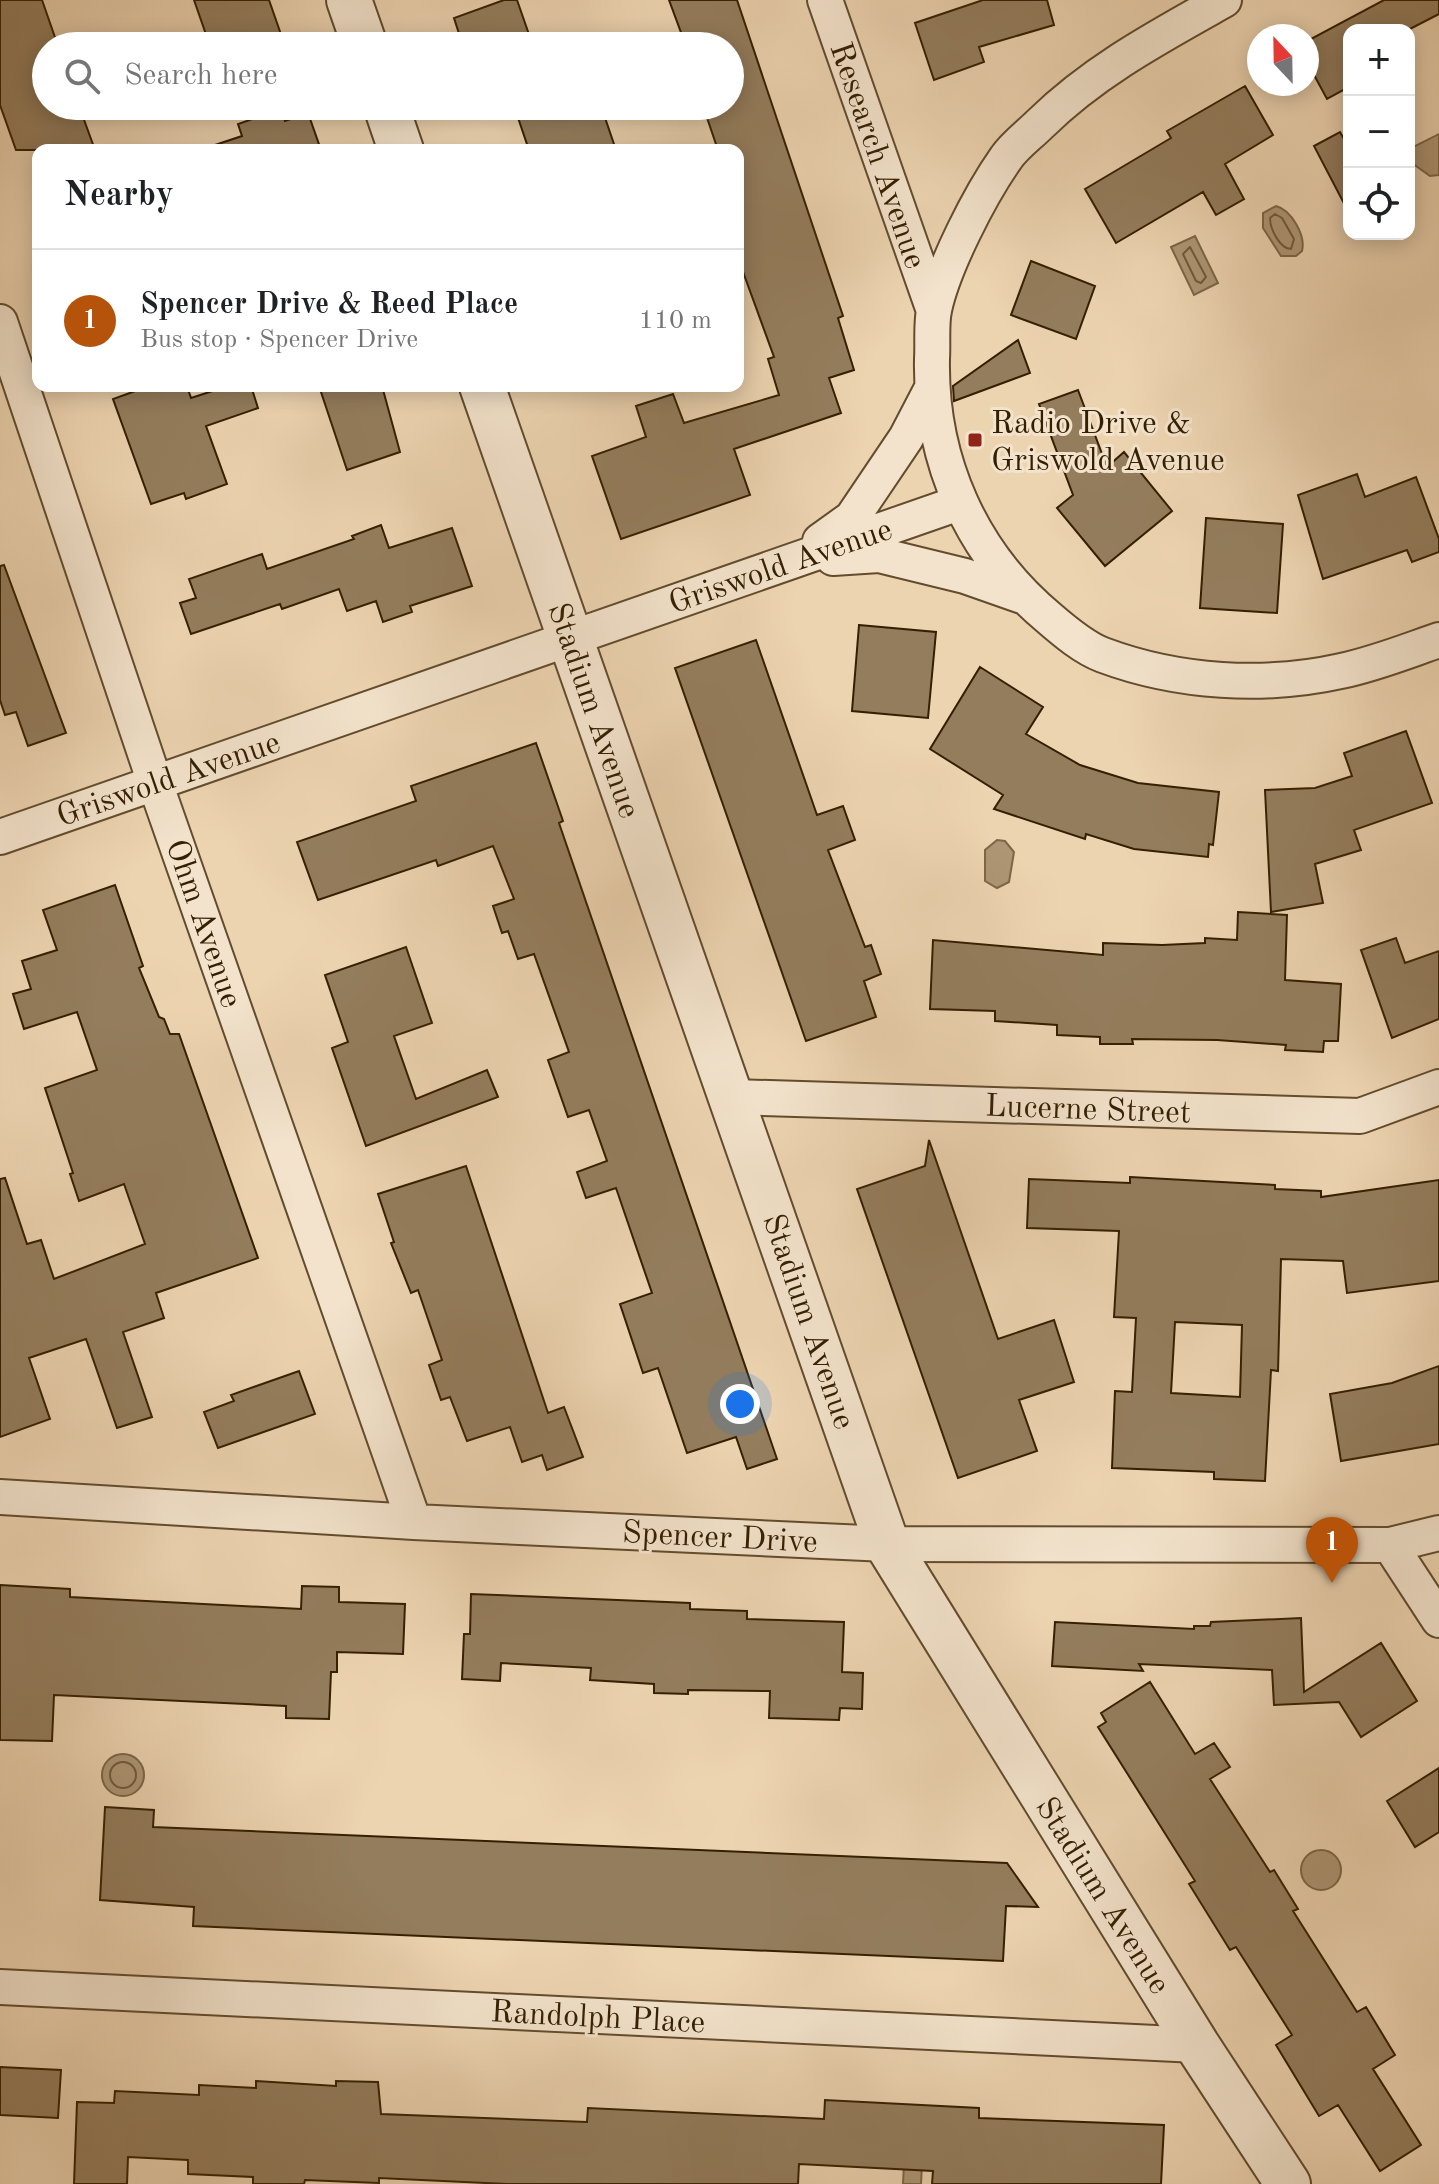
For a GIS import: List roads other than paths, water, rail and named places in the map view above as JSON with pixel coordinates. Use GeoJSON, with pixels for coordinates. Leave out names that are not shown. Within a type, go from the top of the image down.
{"type":"FeatureCollection","features":[{"type":"Feature","properties":{"kind":"street"},"geometry":{"type":"LineString","coordinates":[[349,0],[360,32]]}},
{"type":"Feature","properties":{"kind":"street","name":"Research Avenue"},"geometry":{"type":"LineString","coordinates":[[825,0],[934,311]]}},
{"type":"Feature","properties":{"kind":"street"},"geometry":{"type":"LineString","coordinates":[[1224,0],[1130,52],[1070,95],[1007,156],[974,208],[934,311],[932,388],[940,447],[959,503],[988,553],[1023,596],[1060,627],[1101,655],[1154,669],[1218,680],[1278,681],[1340,672],[1439,640]]}},
{"type":"Feature","properties":{"kind":"street"},"geometry":{"type":"LineString","coordinates":[[391,120],[399,144]]}},
{"type":"Feature","properties":{"kind":"street","name":"Ohm Avenue"},"geometry":{"type":"LineString","coordinates":[[0,322],[155,783],[414,1522]]}},
{"type":"Feature","properties":{"kind":"street"},"geometry":{"type":"LineString","coordinates":[[793,560],[852,518],[906,438],[932,388]]}},
{"type":"Feature","properties":{"kind":"street","name":"Stadium Avenue"},"geometry":{"type":"LineString","coordinates":[[484,392],[887,1544],[1197,2045],[1288,2184]]}},
{"type":"Feature","properties":{"kind":"street","name":"Griswold Avenue"},"geometry":{"type":"LineString","coordinates":[[0,837],[959,503]]}},
{"type":"Feature","properties":{"kind":"street"},"geometry":{"type":"LineString","coordinates":[[793,560],[879,555],[965,576],[1023,596]]}},
{"type":"Feature","properties":{"kind":"street","name":"Lucerne Street"},"geometry":{"type":"LineString","coordinates":[[733,1097],[1360,1116],[1439,1087]]}},
{"type":"Feature","properties":{"kind":"street","name":"Spencer Drive"},"geometry":{"type":"LineString","coordinates":[[0,1497],[414,1522],[887,1544],[1390,1545],[1439,1533]]}},
{"type":"Feature","properties":{"kind":"street"},"geometry":{"type":"LineString","coordinates":[[1390,1545],[1439,1620]]}},
{"type":"Feature","properties":{"kind":"street","name":"Randolph Place"},"geometry":{"type":"LineString","coordinates":[[0,1987],[1197,2045]]}},
{"type":"Feature","properties":{"kind":"water"},"geometry":{"type":"Polygon","coordinates":[[[1439,134],[1439,175],[1430,176],[1415,165],[1415,146],[1439,134]]]}},
{"type":"Feature","properties":{"kind":"water"},"geometry":{"type":"Polygon","coordinates":[[[1276,206],[1292,218],[1302,238],[1302,251],[1296,256],[1281,256],[1263,228],[1263,213],[1276,206]]]}},
{"type":"Feature","properties":{"kind":"water"},"geometry":{"type":"Polygon","coordinates":[[[1195,236],[1218,283],[1194,295],[1171,247],[1195,236]]]}},
{"type":"Feature","properties":{"kind":"water"},"geometry":{"type":"Polygon","coordinates":[[[997,840],[1005,841],[1014,852],[1009,882],[997,888],[985,881],[985,850],[997,840]]]}},
{"type":"Feature","properties":{"kind":"water"},"geometry":{"type":"Polygon","coordinates":[[[123,1754],[138,1760],[144,1775],[138,1790],[123,1796],[108,1790],[102,1775],[108,1760],[123,1754]]]}},
{"type":"Feature","properties":{"kind":"water"},"geometry":{"type":"Polygon","coordinates":[[[1321,1850],[1335,1856],[1341,1870],[1335,1884],[1321,1890],[1307,1884],[1301,1870],[1307,1856],[1321,1850]]]}},
{"type":"Feature","properties":{"kind":"water"},"geometry":{"type":"Polygon","coordinates":[[[905,2143],[923,2144],[921,2184],[903,2184],[905,2143]]]}},
{"type":"Feature","properties":{"kind":"place","name":"Radio Drive & Griswold Avenue"},"geometry":{"type":"Point","coordinates":[975,440]}},
{"type":"Feature","properties":{"kind":"place","name":"Spencer Drive & Reed Place"},"geometry":{"type":"Point","coordinates":[1332,1583]}}]}
